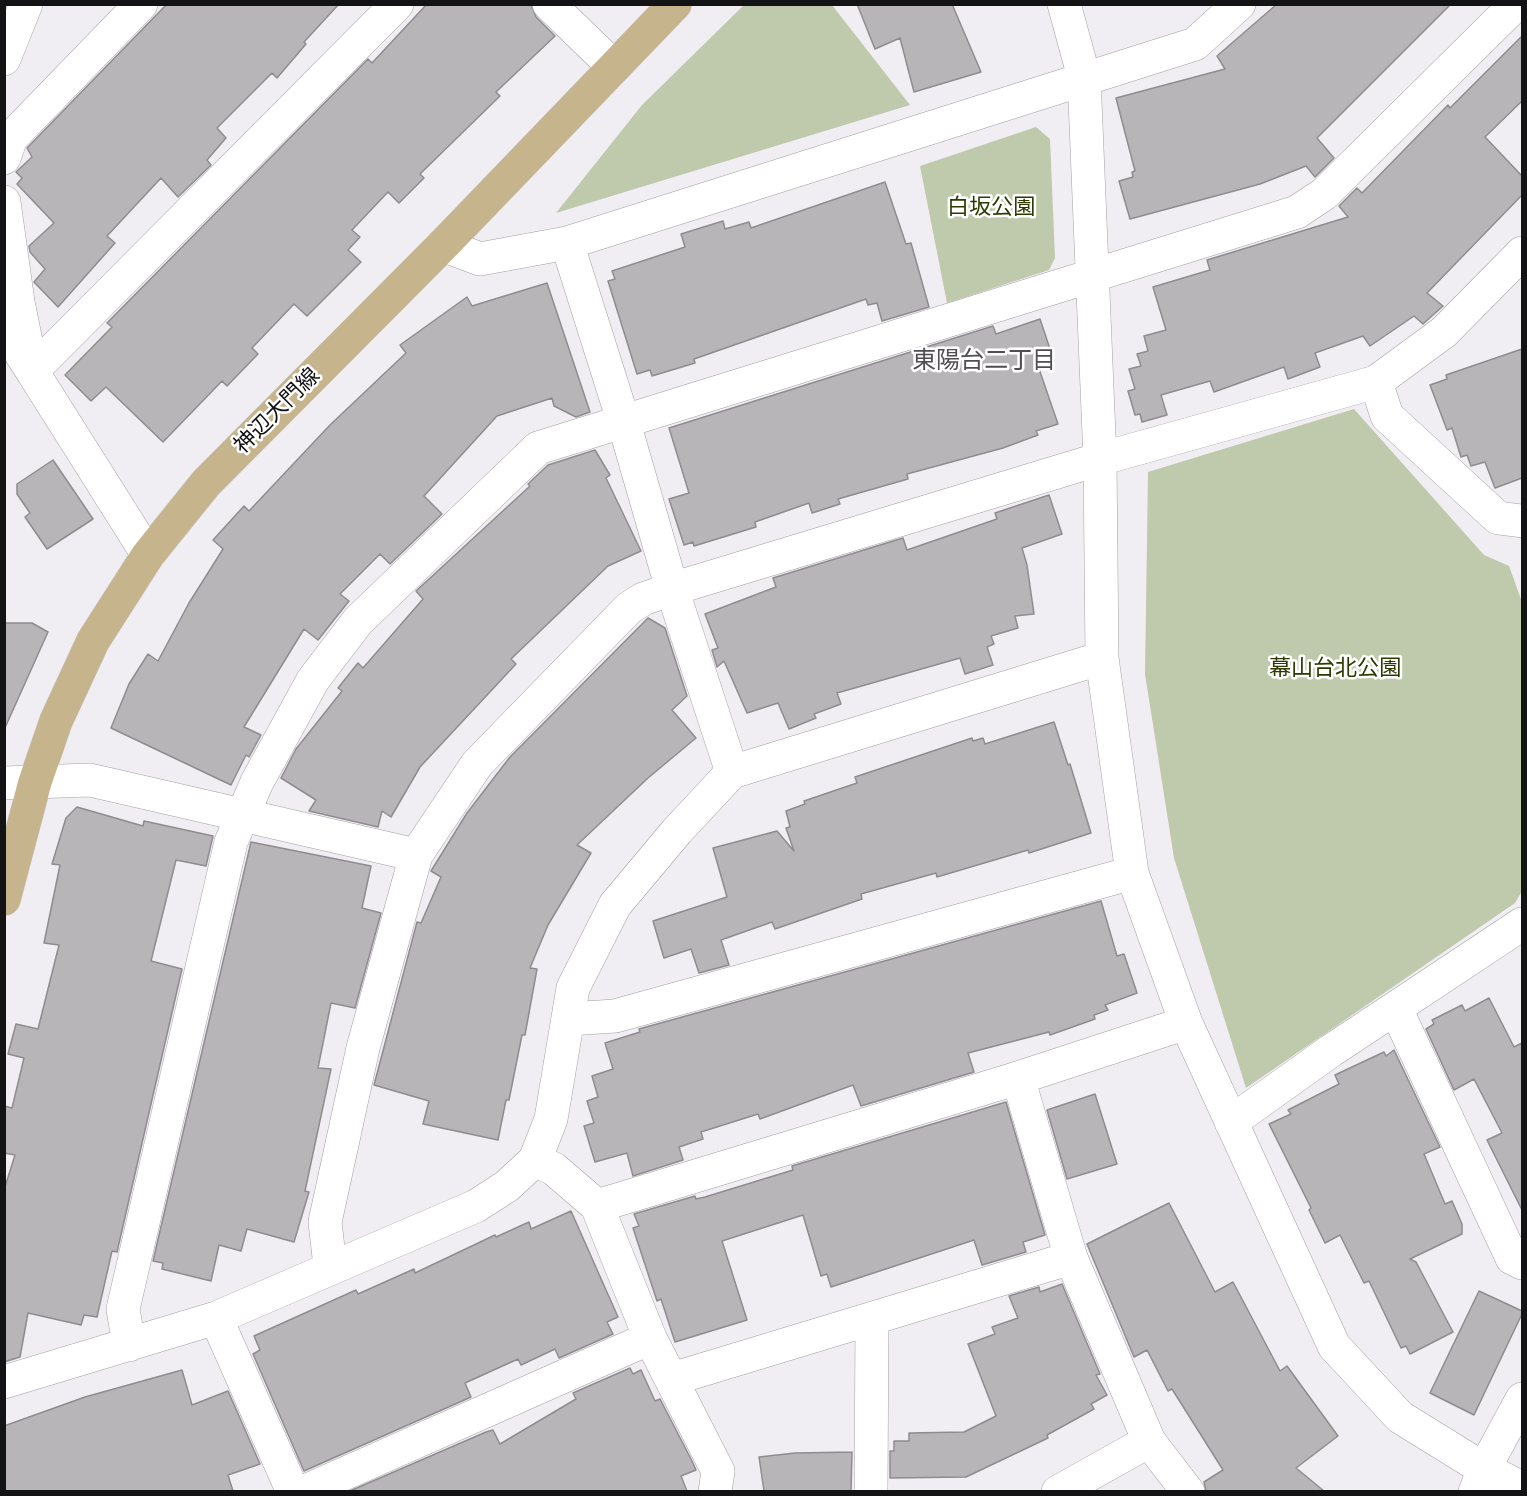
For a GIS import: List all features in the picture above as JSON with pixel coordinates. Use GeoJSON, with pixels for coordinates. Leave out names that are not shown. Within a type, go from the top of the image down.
{"type":"FeatureCollection","features":[{"type":"Feature","properties":{"kind":"main road","name":"神辺大門線"},"geometry":{"type":"LineString","coordinates":[[4,899],[20,782],[56,721],[93,641],[148,555],[206,483],[443,245],[675,4]]}},
{"type":"Feature","properties":{"kind":"street"},"geometry":{"type":"LineString","coordinates":[[4,59],[26,4]]}},
{"type":"Feature","properties":{"kind":"street"},"geometry":{"type":"LineString","coordinates":[[4,158],[11,138],[141,4]]}},
{"type":"Feature","properties":{"kind":"street"},"geometry":{"type":"LineString","coordinates":[[32,371],[397,4]]}},
{"type":"Feature","properties":{"kind":"street"},"geometry":{"type":"LineString","coordinates":[[549,4],[614,68]]}},
{"type":"Feature","properties":{"kind":"street"},"geometry":{"type":"LineString","coordinates":[[1064,4],[1084,77],[1100,459],[1102,658],[1131,873],[1186,1023],[1334,1346],[1400,1417],[1479,1480],[1522,1488]]}},
{"type":"Feature","properties":{"kind":"street"},"geometry":{"type":"LineString","coordinates":[[443,245],[480,259],[567,243],[933,128],[1084,77],[1195,44],[1239,4]]}},
{"type":"Feature","properties":{"kind":"street"},"geometry":{"type":"LineString","coordinates":[[129,1345],[123,1309],[231,842],[257,782],[313,680],[358,621],[538,448],[1297,212],[1324,194],[1516,4]]}},
{"type":"Feature","properties":{"kind":"street"},"geometry":{"type":"LineString","coordinates":[[4,202],[18,303],[32,371]]}},
{"type":"Feature","properties":{"kind":"street"},"geometry":{"type":"LineString","coordinates":[[567,243],[624,423],[672,589],[732,772]]}},
{"type":"Feature","properties":{"kind":"street"},"geometry":{"type":"LineString","coordinates":[[330,1266],[325,1222],[363,1048],[416,855],[477,764],[629,608],[644,599],[672,589],[1100,459],[1376,382],[1444,332],[1522,253]]}},
{"type":"Feature","properties":{"kind":"street"},"geometry":{"type":"LineString","coordinates":[[4,327],[148,555]]}},
{"type":"Feature","properties":{"kind":"street"},"geometry":{"type":"LineString","coordinates":[[1376,382],[1387,416],[1498,518],[1522,521]]}},
{"type":"Feature","properties":{"kind":"street"},"geometry":{"type":"LineString","coordinates":[[4,1382],[216,1318],[330,1266],[476,1206],[507,1186],[535,1160],[551,1119],[573,988],[615,905],[677,831],[732,772],[1102,658]]}},
{"type":"Feature","properties":{"kind":"street"},"geometry":{"type":"LineString","coordinates":[[20,782],[90,780],[242,817],[416,855]]}},
{"type":"Feature","properties":{"kind":"street"},"geometry":{"type":"LineString","coordinates":[[568,1019],[615,1016],[1131,873]]}},
{"type":"Feature","properties":{"kind":"street"},"geometry":{"type":"LineString","coordinates":[[1231,1122],[1522,924]]}},
{"type":"Feature","properties":{"kind":"street"},"geometry":{"type":"LineString","coordinates":[[1396,1008],[1512,1258],[1522,1263]]}},
{"type":"Feature","properties":{"kind":"street"},"geometry":{"type":"LineString","coordinates":[[597,1206],[1018,1078],[1186,1023]]}},
{"type":"Feature","properties":{"kind":"street"},"geometry":{"type":"LineString","coordinates":[[1018,1078],[1071,1258],[1149,1441],[1188,1491]]}},
{"type":"Feature","properties":{"kind":"street"},"geometry":{"type":"LineString","coordinates":[[535,1160],[554,1169],[597,1206],[650,1338],[718,1471],[715,1491]]}},
{"type":"Feature","properties":{"kind":"street"},"geometry":{"type":"LineString","coordinates":[[672,1380],[1071,1258]]}},
{"type":"Feature","properties":{"kind":"street"},"geometry":{"type":"LineString","coordinates":[[216,1318],[293,1491]]}},
{"type":"Feature","properties":{"kind":"street"},"geometry":{"type":"LineString","coordinates":[[871,1491],[872,1320]]}},
{"type":"Feature","properties":{"kind":"street"},"geometry":{"type":"LineString","coordinates":[[303,1491],[650,1338]]}},
{"type":"Feature","properties":{"kind":"street"},"geometry":{"type":"LineString","coordinates":[[1479,1480],[1522,1399]]}},
{"type":"Feature","properties":{"kind":"street"},"geometry":{"type":"LineString","coordinates":[[1058,1491],[1149,1441]]}},
{"type":"Feature","properties":{"kind":"green space"},"geometry":{"type":"Polygon","coordinates":[[[744,5],[832,5],[910,105],[556,213],[642,105],[744,5]]]}},
{"type":"Feature","properties":{"kind":"green space","name":"白坂公園"},"geometry":{"type":"Polygon","coordinates":[[[1036,127],[1050,139],[1055,258],[1049,270],[947,303],[920,166],[1036,127]]]}},
{"type":"Feature","properties":{"kind":"green space","name":"幕山台北公園"},"geometry":{"type":"Polygon","coordinates":[[[1354,409],[1484,555],[1509,566],[1522,602],[1522,891],[1515,903],[1246,1088],[1174,858],[1145,674],[1148,472],[1354,409]]]}},
{"type":"Feature","properties":{"kind":"building"},"geometry":{"type":"Polygon","coordinates":[[[167,4],[339,4],[304,42],[306,44],[277,78],[272,73],[217,128],[226,138],[207,160],[211,165],[178,197],[161,178],[107,236],[115,243],[58,307],[34,282],[45,269],[30,252],[29,246],[54,223],[17,184],[22,178],[16,172],[32,157],[27,148],[167,4]]]}},
{"type":"Feature","properties":{"kind":"building"},"geometry":{"type":"Polygon","coordinates":[[[427,4],[531,4],[536,17],[555,36],[496,92],[500,96],[420,174],[424,178],[399,203],[388,192],[352,230],[360,237],[348,250],[361,262],[307,316],[294,304],[252,348],[258,354],[227,386],[222,381],[163,442],[106,387],[91,401],[65,375],[112,327],[107,323],[368,59],[372,63],[427,4]]]}},
{"type":"Feature","properties":{"kind":"building"},"geometry":{"type":"Polygon","coordinates":[[[857,4],[952,4],[981,72],[914,92],[900,38],[875,49],[857,4]]]}},
{"type":"Feature","properties":{"kind":"building"},"geometry":{"type":"Polygon","coordinates":[[[1277,4],[1451,4],[1317,138],[1334,158],[1315,177],[1306,166],[1260,184],[1130,219],[1119,181],[1133,177],[1132,172],[1135,171],[1116,98],[1225,69],[1217,56],[1277,4]]]}},
{"type":"Feature","properties":{"kind":"building"},"geometry":{"type":"Polygon","coordinates":[[[1522,36],[1522,101],[1485,137],[1522,176],[1522,195],[1427,293],[1443,306],[1423,324],[1414,316],[1370,346],[1363,336],[1315,353],[1320,367],[1288,379],[1284,367],[1214,392],[1210,381],[1161,395],[1167,415],[1142,422],[1140,414],[1135,415],[1128,391],[1135,389],[1129,369],[1141,366],[1137,354],[1148,351],[1144,336],[1166,330],[1153,287],[1210,270],[1207,260],[1348,217],[1339,206],[1357,188],[1362,193],[1448,105],[1450,108],[1522,36]]]}},
{"type":"Feature","properties":{"kind":"building"},"geometry":{"type":"Polygon","coordinates":[[[885,182],[906,244],[911,243],[929,307],[882,321],[877,303],[868,305],[866,299],[694,359],[695,363],[652,376],[650,370],[637,374],[608,281],[615,279],[612,271],[685,247],[681,234],[723,221],[725,229],[749,222],[751,228],[885,182]]]}},
{"type":"Feature","properties":{"kind":"building"},"geometry":{"type":"Polygon","coordinates":[[[547,283],[590,412],[576,417],[554,406],[552,398],[497,416],[424,496],[442,514],[390,564],[380,554],[340,594],[349,601],[318,640],[304,629],[244,727],[261,735],[249,757],[246,755],[231,785],[111,728],[129,684],[148,654],[158,661],[189,603],[223,549],[213,540],[244,506],[249,511],[330,425],[406,353],[400,345],[467,297],[472,306],[547,283]]]}},
{"type":"Feature","properties":{"kind":"building"},"geometry":{"type":"Polygon","coordinates":[[[1040,319],[1054,361],[1038,366],[1058,424],[1036,431],[1038,435],[1003,448],[907,474],[908,479],[838,499],[840,504],[812,513],[809,503],[755,522],[756,527],[694,546],[693,542],[684,545],[669,499],[689,493],[669,428],[993,326],[996,334],[1040,319]]]}},
{"type":"Feature","properties":{"kind":"building"},"geometry":{"type":"Polygon","coordinates":[[[1522,349],[1522,478],[1495,488],[1485,462],[1471,466],[1467,455],[1461,457],[1452,428],[1447,430],[1430,385],[1447,379],[1446,375],[1522,349]]]}},
{"type":"Feature","properties":{"kind":"building"},"geometry":{"type":"Polygon","coordinates":[[[595,450],[610,475],[606,478],[641,551],[608,566],[511,659],[516,664],[420,767],[391,817],[382,811],[378,827],[309,811],[316,800],[281,778],[296,749],[342,691],[338,688],[358,663],[363,668],[423,599],[416,591],[530,486],[528,484],[548,465],[595,450]]]}},
{"type":"Feature","properties":{"kind":"building"},"geometry":{"type":"Polygon","coordinates":[[[53,460],[93,519],[47,549],[25,517],[30,513],[17,494],[17,484],[53,460]]]}},
{"type":"Feature","properties":{"kind":"building"},"geometry":{"type":"Polygon","coordinates":[[[1049,495],[1062,534],[1022,548],[1027,565],[1034,614],[1015,616],[1018,628],[991,636],[994,644],[987,647],[993,665],[965,674],[960,658],[837,693],[841,704],[814,714],[816,718],[789,729],[778,703],[747,713],[724,661],[717,667],[712,650],[718,648],[705,614],[776,587],[773,578],[903,538],[907,550],[997,519],[995,513],[1049,495]]]}},
{"type":"Feature","properties":{"kind":"building"},"geometry":{"type":"Polygon","coordinates":[[[648,618],[665,628],[687,696],[672,710],[696,738],[648,778],[577,845],[591,853],[548,925],[530,968],[537,969],[525,1035],[522,1035],[509,1100],[506,1100],[498,1140],[423,1124],[429,1101],[374,1085],[417,922],[421,923],[441,877],[431,871],[467,813],[510,757],[648,618]]]}},
{"type":"Feature","properties":{"kind":"building"},"geometry":{"type":"Polygon","coordinates":[[[4,623],[32,623],[48,632],[4,730],[4,623]]]}},
{"type":"Feature","properties":{"kind":"building"},"geometry":{"type":"Polygon","coordinates":[[[1054,722],[1068,765],[1070,764],[1091,833],[1029,853],[1028,850],[937,877],[936,873],[861,894],[862,899],[775,929],[772,922],[721,940],[729,965],[699,973],[691,949],[664,958],[653,921],[727,897],[713,848],[777,831],[794,851],[786,828],[790,827],[786,811],[805,804],[804,801],[857,783],[855,777],[972,738],[973,741],[983,738],[985,744],[1054,722]]]}},
{"type":"Feature","properties":{"kind":"building"},"geometry":{"type":"Polygon","coordinates":[[[77,807],[143,826],[144,821],[213,836],[206,866],[176,860],[151,961],[182,969],[117,1252],[112,1251],[97,1317],[84,1315],[81,1325],[28,1313],[20,1357],[4,1362],[4,1190],[15,1155],[4,1153],[4,1106],[12,1108],[24,1058],[8,1054],[16,1024],[38,1029],[59,945],[44,943],[60,865],[52,864],[66,818],[77,807]]]}},
{"type":"Feature","properties":{"kind":"building"},"geometry":{"type":"Polygon","coordinates":[[[251,842],[371,866],[362,908],[381,913],[355,1008],[331,1003],[318,1068],[331,1069],[305,1191],[309,1192],[294,1242],[247,1229],[241,1251],[219,1245],[211,1281],[162,1269],[163,1263],[153,1261],[251,842]]]}},
{"type":"Feature","properties":{"kind":"building"},"geometry":{"type":"Polygon","coordinates":[[[1101,901],[1117,956],[1124,954],[1137,993],[1105,1005],[1108,1010],[1094,1015],[1095,1019],[1050,1035],[1049,1032],[968,1053],[974,1072],[861,1106],[853,1085],[760,1119],[758,1114],[701,1132],[703,1139],[679,1147],[683,1160],[633,1176],[627,1153],[595,1162],[584,1126],[594,1123],[587,1101],[598,1097],[592,1076],[613,1069],[605,1043],[640,1032],[639,1029],[1101,901]]]}},
{"type":"Feature","properties":{"kind":"building"},"geometry":{"type":"Polygon","coordinates":[[[1489,998],[1514,1047],[1522,1043],[1522,1210],[1487,1140],[1502,1133],[1474,1079],[1454,1090],[1426,1029],[1434,1024],[1432,1020],[1462,1005],[1465,1011],[1489,998]]]}},
{"type":"Feature","properties":{"kind":"building"},"geometry":{"type":"Polygon","coordinates":[[[1394,1050],[1440,1147],[1424,1154],[1445,1204],[1452,1201],[1462,1224],[1462,1234],[1410,1259],[1416,1262],[1453,1332],[1410,1354],[1406,1346],[1401,1348],[1369,1281],[1364,1283],[1340,1235],[1325,1243],[1309,1210],[1311,1208],[1269,1124],[1291,1114],[1288,1110],[1339,1084],[1335,1075],[1384,1052],[1386,1056],[1394,1050]]]}},
{"type":"Feature","properties":{"kind":"building"},"geometry":{"type":"Polygon","coordinates":[[[1095,1094],[1117,1164],[1067,1179],[1047,1110],[1095,1094]]]}},
{"type":"Feature","properties":{"kind":"building"},"geometry":{"type":"Polygon","coordinates":[[[1006,1102],[1045,1235],[1023,1242],[1026,1252],[982,1265],[974,1240],[831,1287],[827,1274],[821,1276],[803,1215],[722,1241],[747,1320],[675,1342],[661,1299],[657,1301],[633,1228],[639,1226],[634,1214],[695,1196],[696,1199],[705,1197],[793,1170],[792,1166],[1006,1102]]]}},
{"type":"Feature","properties":{"kind":"building"},"geometry":{"type":"Polygon","coordinates":[[[1169,1203],[1215,1292],[1233,1282],[1280,1371],[1287,1366],[1338,1436],[1296,1468],[1324,1491],[1206,1491],[1204,1482],[1223,1470],[1172,1389],[1168,1391],[1147,1350],[1134,1357],[1087,1244],[1169,1203]]]}},
{"type":"Feature","properties":{"kind":"building"},"geometry":{"type":"Polygon","coordinates":[[[571,1211],[618,1317],[607,1322],[613,1334],[559,1358],[555,1349],[521,1365],[518,1359],[465,1383],[471,1397],[304,1471],[253,1354],[260,1350],[254,1336],[356,1290],[358,1294],[414,1269],[415,1273],[495,1235],[496,1237],[529,1222],[531,1229],[571,1211]]]}},
{"type":"Feature","properties":{"kind":"building"},"geometry":{"type":"Polygon","coordinates":[[[1062,1284],[1100,1374],[1096,1375],[1107,1395],[1091,1404],[1094,1409],[1047,1435],[1048,1438],[966,1477],[890,1478],[890,1451],[894,1451],[894,1441],[909,1441],[909,1433],[964,1432],[996,1416],[968,1344],[995,1334],[992,1327],[1018,1318],[1009,1296],[1039,1287],[1040,1292],[1062,1284]]]}},
{"type":"Feature","properties":{"kind":"building"},"geometry":{"type":"Polygon","coordinates":[[[1479,1291],[1522,1311],[1522,1314],[1474,1415],[1430,1393],[1479,1291]]]}},
{"type":"Feature","properties":{"kind":"building"},"geometry":{"type":"Polygon","coordinates":[[[630,1368],[633,1374],[641,1370],[655,1401],[660,1399],[692,1461],[696,1470],[681,1476],[687,1491],[350,1491],[486,1432],[493,1430],[500,1444],[576,1399],[573,1393],[630,1368]]]}},
{"type":"Feature","properties":{"kind":"building"},"geometry":{"type":"Polygon","coordinates":[[[182,1370],[192,1405],[228,1391],[260,1464],[228,1475],[233,1491],[4,1491],[4,1426],[85,1397],[182,1370]]]}},
{"type":"Feature","properties":{"kind":"building"},"geometry":{"type":"Polygon","coordinates":[[[852,1452],[851,1491],[764,1491],[759,1457],[795,1453],[852,1452]]]}},
{"type":"Feature","properties":{"kind":"district","name":"東陽台二丁目"},"geometry":{"type":"Point","coordinates":[984,361]}}]}
